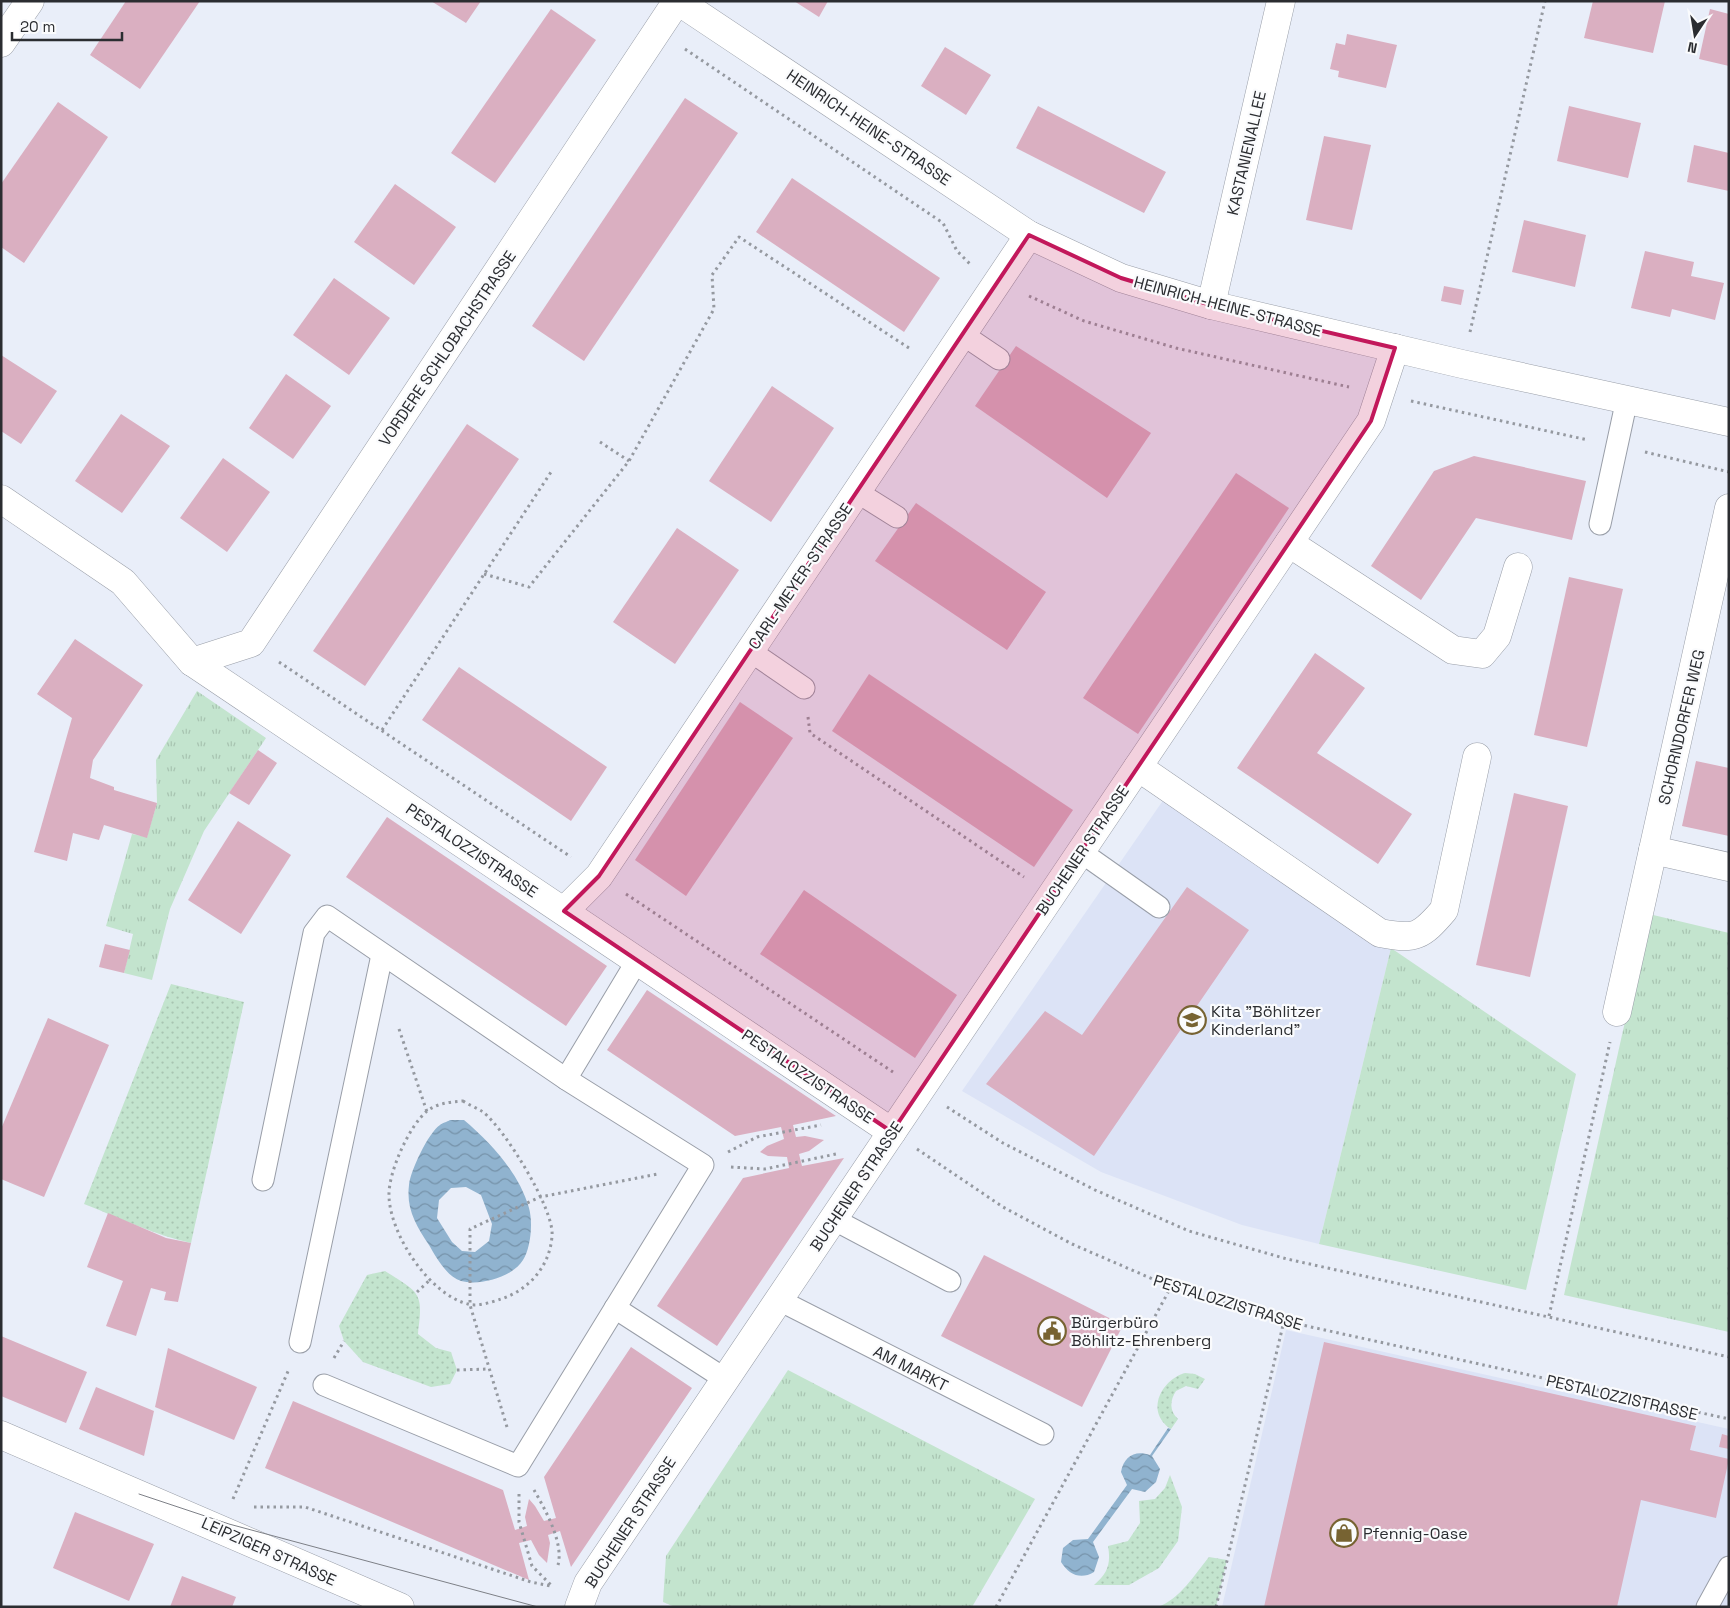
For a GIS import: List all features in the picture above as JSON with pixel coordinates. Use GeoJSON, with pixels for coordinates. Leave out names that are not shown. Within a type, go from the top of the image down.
{"type":"FeatureCollection","features":[{"type":"Feature","properties":{"kind":"street"},"geometry":{"type":"LineString","coordinates":[[1,43],[30,1]]}},
{"type":"Feature","properties":{"kind":"street","name":"HEINRICH-HEINE-STRASSE"},"geometry":{"type":"LineString","coordinates":[[678,1],[1029,235],[1121,278],[1211,305],[1462,364],[1729,422]]}},
{"type":"Feature","properties":{"kind":"street","name":"VORDERE SCHLOBACHSTRASSE"},"geometry":{"type":"LineString","coordinates":[[251,643],[678,1]]}},
{"type":"Feature","properties":{"kind":"street","name":"KASTANIENALLEE"},"geometry":{"type":"LineString","coordinates":[[1211,305],[1281,1]]}},
{"type":"Feature","properties":{"kind":"street","name":"CARL-MEYER-STRASSE"},"geometry":{"type":"LineString","coordinates":[[564,911],[599,876],[1029,235]]}},
{"type":"Feature","properties":{"kind":"street","name":"BUCHENER STRASSE"},"geometry":{"type":"LineString","coordinates":[[579,1607],[588,1583],[1371,421],[1395,348]]}},
{"type":"Feature","properties":{"kind":"street","name":"PESTALOZZISTRASSE"},"geometry":{"type":"LineString","coordinates":[[1,499],[123,582],[192,662],[892,1132]]}},
{"type":"Feature","properties":{"kind":"street","name":"SCHORNDORFER WEG"},"geometry":{"type":"LineString","coordinates":[[1617,1012],[1653,850],[1718,611],[1729,508]]}},
{"type":"Feature","properties":{"kind":"street"},"geometry":{"type":"LineString","coordinates":[[1289,543],[1453,650],[1482,654],[1497,636],[1518,568]]}},
{"type":"Feature","properties":{"kind":"street"},"geometry":{"type":"LineString","coordinates":[[192,662],[251,643]]}},
{"type":"Feature","properties":{"kind":"street","name":"BUCHENER STRASSE"},"geometry":{"type":"LineString","coordinates":[[1138,768],[1380,933],[1406,938],[1427,930],[1444,910],[1478,756]]}},
{"type":"Feature","properties":{"kind":"street"},"geometry":{"type":"LineString","coordinates":[[1653,850],[1729,867]]}},
{"type":"Feature","properties":{"kind":"street","name":"LEIPZIGER STRASSE"},"geometry":{"type":"LineString","coordinates":[[1,1435],[400,1607]]}},
{"type":"Feature","properties":{"kind":"lane"},"geometry":{"type":"LineString","coordinates":[[962,334],[999,358]]}},
{"type":"Feature","properties":{"kind":"lane"},"geometry":{"type":"LineString","coordinates":[[1600,524],[1627,400]]}},
{"type":"Feature","properties":{"kind":"lane"},"geometry":{"type":"LineString","coordinates":[[857,492],[897,518]]}},
{"type":"Feature","properties":{"kind":"lane"},"geometry":{"type":"LineString","coordinates":[[750,651],[804,688]]}},
{"type":"Feature","properties":{"kind":"lane"},"geometry":{"type":"LineString","coordinates":[[1081,852],[1159,907]]}},
{"type":"Feature","properties":{"kind":"lane"},"geometry":{"type":"LineString","coordinates":[[263,1180],[314,933],[327,916],[566,1079],[703,1165],[518,1466],[324,1385]]}},
{"type":"Feature","properties":{"kind":"lane"},"geometry":{"type":"LineString","coordinates":[[300,1342],[382,955]]}},
{"type":"Feature","properties":{"kind":"lane"},"geometry":{"type":"LineString","coordinates":[[566,1079],[637,961]]}},
{"type":"Feature","properties":{"kind":"lane"},"geometry":{"type":"LineString","coordinates":[[833,1219],[950,1281]]}},
{"type":"Feature","properties":{"kind":"lane","name":"AM MARKT"},"geometry":{"type":"LineString","coordinates":[[779,1300],[1043,1434]]}},
{"type":"Feature","properties":{"kind":"lane"},"geometry":{"type":"LineString","coordinates":[[615,1308],[726,1379]]}},
{"type":"Feature","properties":{"kind":"lane"},"geometry":{"type":"LineString","coordinates":[[1707,1607],[1729,1567]]}},
{"type":"Feature","properties":{"kind":"path"},"geometry":{"type":"LineString","coordinates":[[1462,364],[1545,1]]}},
{"type":"Feature","properties":{"kind":"path"},"geometry":{"type":"LineString","coordinates":[[484,574],[529,588],[629,460],[714,309],[712,275],[739,237],[939,368]]}},
{"type":"Feature","properties":{"kind":"path"},"geometry":{"type":"LineString","coordinates":[[600,442],[629,460]]}},
{"type":"Feature","properties":{"kind":"path"},"geometry":{"type":"LineString","coordinates":[[382,730],[554,469]]}},
{"type":"Feature","properties":{"kind":"path"},"geometry":{"type":"LineString","coordinates":[[251,643],[920,1090],[1003,1143],[1095,1190],[1189,1231],[1287,1259],[1729,1357]]}},
{"type":"Feature","properties":{"kind":"path"},"geometry":{"type":"LineString","coordinates":[[804,688],[810,733],[1051,896]]}},
{"type":"Feature","properties":{"kind":"path"},"geometry":{"type":"LineString","coordinates":[[1549,1316],[1617,1012]]}},
{"type":"Feature","properties":{"kind":"path"},"geometry":{"type":"LineString","coordinates":[[398,1027],[427,1112]]}},
{"type":"Feature","properties":{"kind":"path"},"geometry":{"type":"LineString","coordinates":[[463,1101],[483,1112],[505,1136],[548,1211],[553,1234],[548,1255],[535,1278],[518,1294],[492,1302],[470,1305],[451,1299],[411,1256],[396,1231],[389,1196],[395,1166],[408,1138],[427,1112],[443,1102],[463,1101]]}},
{"type":"Feature","properties":{"kind":"path"},"geometry":{"type":"LineString","coordinates":[[703,1165],[758,1137],[824,1124]]}},
{"type":"Feature","properties":{"kind":"path","name":"PESTALOZZISTRASSE"},"geometry":{"type":"LineString","coordinates":[[892,1132],[1003,1207],[1072,1244],[1171,1287],[1284,1321],[1728,1420]]}},
{"type":"Feature","properties":{"kind":"path"},"geometry":{"type":"LineString","coordinates":[[553,1586],[532,1566],[521,1531],[519,1522],[518,1466],[470,1305],[470,1230],[540,1197],[703,1165],[766,1169],[838,1153]]}},
{"type":"Feature","properties":{"kind":"path"},"geometry":{"type":"LineString","coordinates":[[417,1292],[431,1279]]}},
{"type":"Feature","properties":{"kind":"path"},"geometry":{"type":"LineString","coordinates":[[996,1607],[1171,1287]]}},
{"type":"Feature","properties":{"kind":"path"},"geometry":{"type":"LineString","coordinates":[[1216,1607],[1284,1321]]}},
{"type":"Feature","properties":{"kind":"path"},"geometry":{"type":"LineString","coordinates":[[233,1499],[300,1342],[334,1359]]}},
{"type":"Feature","properties":{"kind":"path"},"geometry":{"type":"LineString","coordinates":[[324,1385],[334,1359],[344,1342]]}},
{"type":"Feature","properties":{"kind":"path"},"geometry":{"type":"LineString","coordinates":[[457,1370],[489,1368]]}},
{"type":"Feature","properties":{"kind":"path"},"geometry":{"type":"LineString","coordinates":[[518,1466],[547,1512],[560,1557],[556,1572]]}},
{"type":"Feature","properties":{"kind":"path"},"geometry":{"type":"LineString","coordinates":[[223,1498],[233,1499],[242,1503]]}},
{"type":"Feature","properties":{"kind":"path"},"geometry":{"type":"LineString","coordinates":[[251,1507],[305,1507],[531,1582],[553,1586]]}},
{"type":"Feature","properties":{"kind":"path"},"geometry":{"type":"LineString","coordinates":[[553,1586],[554,1579]]}},
{"type":"Feature","properties":{"kind":"highlighted area"},"geometry":{"type":"Polygon","coordinates":[[[1029,235],[1121,278],[1211,305],[1395,348],[1371,421],[892,1132],[564,911],[599,876],[1029,235]]]}},
{"type":"Feature","properties":{"kind":"shaded area","name":"Kita \"Böhlitzer Kinderland\""},"geometry":{"type":"Polygon","coordinates":[[[1164,799],[1391,948],[1319,1244],[1242,1225],[1101,1172],[962,1091],[1164,799]]]}},
{"type":"Feature","properties":{"kind":"shaded area"},"geometry":{"type":"Polygon","coordinates":[[[1286,1330],[1729,1429],[1729,1607],[1222,1607],[1286,1330]]]}},
{"type":"Feature","properties":{"kind":"green space"},"geometry":{"type":"Polygon","coordinates":[[[197,691],[266,738],[204,831],[170,909],[152,980],[124,973],[133,934],[106,926],[132,834],[147,837],[157,803],[156,760],[197,691]]]}},
{"type":"Feature","properties":{"kind":"green space"},"geometry":{"type":"Polygon","coordinates":[[[1649,914],[1729,933],[1729,1332],[1564,1295],[1649,914]]]}},
{"type":"Feature","properties":{"kind":"green space"},"geometry":{"type":"Polygon","coordinates":[[[1391,948],[1576,1074],[1526,1290],[1319,1244],[1391,948]]]}},
{"type":"Feature","properties":{"kind":"green space"},"geometry":{"type":"Polygon","coordinates":[[[171,984],[244,1002],[191,1243],[150,1231],[84,1204],[171,984]]]}},
{"type":"Feature","properties":{"kind":"green space"},"geometry":{"type":"Polygon","coordinates":[[[385,1271],[412,1289],[416,1295],[420,1309],[418,1334],[436,1348],[451,1352],[457,1370],[450,1384],[431,1387],[363,1362],[344,1341],[339,1326],[367,1275],[385,1271]]]}},
{"type":"Feature","properties":{"kind":"green space"},"geometry":{"type":"Polygon","coordinates":[[[788,1370],[1035,1499],[972,1607],[675,1607],[663,1602],[666,1556],[788,1370]]]}},
{"type":"Feature","properties":{"kind":"green space"},"geometry":{"type":"Polygon","coordinates":[[[1185,1373],[1195,1374],[1205,1379],[1198,1389],[1186,1386],[1176,1391],[1171,1405],[1173,1413],[1178,1419],[1171,1429],[1163,1422],[1159,1414],[1159,1397],[1169,1382],[1185,1373]]]}},
{"type":"Feature","properties":{"kind":"green space"},"geometry":{"type":"Polygon","coordinates":[[[1170,1475],[1182,1507],[1178,1541],[1159,1568],[1129,1585],[1094,1585],[1103,1576],[1109,1563],[1108,1546],[1128,1541],[1140,1523],[1139,1501],[1155,1499],[1165,1488],[1170,1475]]]}},
{"type":"Feature","properties":{"kind":"green space"},"geometry":{"type":"Polygon","coordinates":[[[1209,1557],[1227,1560],[1216,1607],[1158,1607],[1180,1592],[1209,1557]]]}},
{"type":"Feature","properties":{"kind":"water"},"geometry":{"type":"Polygon","coordinates":[[[450,1120],[464,1120],[494,1149],[511,1171],[529,1208],[531,1220],[526,1255],[512,1271],[495,1279],[469,1282],[461,1281],[451,1275],[424,1238],[416,1224],[409,1202],[410,1179],[425,1144],[435,1129],[450,1120]],[[466,1187],[451,1188],[439,1200],[437,1218],[452,1242],[462,1251],[475,1252],[489,1241],[492,1224],[481,1195],[466,1187]]]}},
{"type":"Feature","properties":{"kind":"water"},"geometry":{"type":"Polygon","coordinates":[[[1168,1428],[1171,1429],[1152,1456],[1160,1469],[1156,1482],[1145,1492],[1132,1489],[1093,1542],[1099,1557],[1094,1572],[1084,1576],[1072,1573],[1061,1562],[1063,1548],[1073,1540],[1088,1539],[1127,1485],[1121,1472],[1122,1466],[1128,1458],[1135,1454],[1150,1455],[1168,1428]]]}},
{"type":"Feature","properties":{"kind":"building"},"geometry":{"type":"Polygon","coordinates":[[[126,1],[200,1],[140,89],[90,55],[126,1]]]}},
{"type":"Feature","properties":{"kind":"building"},"geometry":{"type":"Polygon","coordinates":[[[431,1],[481,1],[466,23],[431,1]]]}},
{"type":"Feature","properties":{"kind":"building"},"geometry":{"type":"Polygon","coordinates":[[[794,1],[828,1],[819,17],[794,1]]]}},
{"type":"Feature","properties":{"kind":"building"},"geometry":{"type":"Polygon","coordinates":[[[1593,1],[1665,1],[1653,53],[1584,38],[1593,1]]]}},
{"type":"Feature","properties":{"kind":"building"},"geometry":{"type":"Polygon","coordinates":[[[551,9],[596,40],[495,183],[451,153],[551,9]]]}},
{"type":"Feature","properties":{"kind":"building"},"geometry":{"type":"Polygon","coordinates":[[[1710,9],[1729,14],[1729,66],[1699,59],[1710,9]]]}},
{"type":"Feature","properties":{"kind":"building"},"geometry":{"type":"Polygon","coordinates":[[[1347,34],[1397,45],[1386,88],[1338,77],[1339,71],[1330,69],[1336,43],[1345,45],[1347,34]]]}},
{"type":"Feature","properties":{"kind":"building"},"geometry":{"type":"Polygon","coordinates":[[[945,47],[991,75],[966,115],[921,86],[945,47]]]}},
{"type":"Feature","properties":{"kind":"building"},"geometry":{"type":"Polygon","coordinates":[[[685,98],[738,133],[584,361],[532,326],[685,98]]]}},
{"type":"Feature","properties":{"kind":"building"},"geometry":{"type":"Polygon","coordinates":[[[58,102],[108,137],[24,263],[1,247],[1,184],[58,102]]]}},
{"type":"Feature","properties":{"kind":"building"},"geometry":{"type":"Polygon","coordinates":[[[1038,106],[1166,172],[1144,213],[1016,148],[1038,106]]]}},
{"type":"Feature","properties":{"kind":"building"},"geometry":{"type":"Polygon","coordinates":[[[1569,106],[1641,123],[1628,178],[1557,161],[1569,106]]]}},
{"type":"Feature","properties":{"kind":"building"},"geometry":{"type":"Polygon","coordinates":[[[1324,136],[1371,145],[1352,230],[1306,220],[1324,136]]]}},
{"type":"Feature","properties":{"kind":"building"},"geometry":{"type":"Polygon","coordinates":[[[1694,145],[1729,153],[1729,191],[1687,182],[1694,145]]]}},
{"type":"Feature","properties":{"kind":"building"},"geometry":{"type":"Polygon","coordinates":[[[792,178],[940,278],[904,332],[756,232],[792,178]]]}},
{"type":"Feature","properties":{"kind":"building"},"geometry":{"type":"Polygon","coordinates":[[[395,184],[456,227],[414,285],[354,242],[395,184]]]}},
{"type":"Feature","properties":{"kind":"building"},"geometry":{"type":"Polygon","coordinates":[[[1524,220],[1586,235],[1575,287],[1512,272],[1524,220]]]}},
{"type":"Feature","properties":{"kind":"building"},"geometry":{"type":"Polygon","coordinates":[[[1645,251],[1694,262],[1691,276],[1724,283],[1715,320],[1672,309],[1670,317],[1631,308],[1645,251]]]}},
{"type":"Feature","properties":{"kind":"building"},"geometry":{"type":"Polygon","coordinates":[[[334,278],[390,318],[349,375],[293,335],[334,278]]]}},
{"type":"Feature","properties":{"kind":"building"},"geometry":{"type":"Polygon","coordinates":[[[1444,286],[1464,290],[1461,305],[1441,301],[1444,286]]]}},
{"type":"Feature","properties":{"kind":"building"},"geometry":{"type":"Polygon","coordinates":[[[1016,346],[1151,433],[1107,498],[975,406],[1016,346]]]}},
{"type":"Feature","properties":{"kind":"building"},"geometry":{"type":"Polygon","coordinates":[[[1,355],[57,391],[21,444],[1,431],[1,355]]]}},
{"type":"Feature","properties":{"kind":"building"},"geometry":{"type":"Polygon","coordinates":[[[286,374],[331,406],[293,459],[249,428],[286,374]]]}},
{"type":"Feature","properties":{"kind":"building"},"geometry":{"type":"Polygon","coordinates":[[[772,386],[834,428],[771,522],[709,481],[772,386]]]}},
{"type":"Feature","properties":{"kind":"building"},"geometry":{"type":"Polygon","coordinates":[[[121,414],[170,446],[122,513],[75,481],[121,414]]]}},
{"type":"Feature","properties":{"kind":"building"},"geometry":{"type":"Polygon","coordinates":[[[467,424],[519,459],[365,686],[313,651],[467,424]]]}},
{"type":"Feature","properties":{"kind":"building"},"geometry":{"type":"Polygon","coordinates":[[[1474,456],[1586,481],[1572,540],[1476,518],[1421,600],[1371,566],[1434,471],[1474,456]]]}},
{"type":"Feature","properties":{"kind":"building"},"geometry":{"type":"Polygon","coordinates":[[[223,458],[270,492],[227,552],[180,518],[223,458]]]}},
{"type":"Feature","properties":{"kind":"building"},"geometry":{"type":"Polygon","coordinates":[[[1236,473],[1289,508],[1138,734],[1083,698],[1236,473]]]}},
{"type":"Feature","properties":{"kind":"building"},"geometry":{"type":"Polygon","coordinates":[[[916,503],[1046,592],[1007,650],[875,561],[916,503]]]}},
{"type":"Feature","properties":{"kind":"building"},"geometry":{"type":"Polygon","coordinates":[[[677,528],[739,570],[675,664],[613,622],[677,528]]]}},
{"type":"Feature","properties":{"kind":"building"},"geometry":{"type":"Polygon","coordinates":[[[1569,577],[1623,589],[1587,747],[1534,735],[1569,577]]]}},
{"type":"Feature","properties":{"kind":"building"},"geometry":{"type":"Polygon","coordinates":[[[75,639],[143,685],[93,760],[90,778],[114,787],[114,790],[157,803],[147,838],[104,825],[99,840],[73,833],[67,861],[34,852],[72,718],[37,694],[75,639]]]}},
{"type":"Feature","properties":{"kind":"building"},"geometry":{"type":"Polygon","coordinates":[[[1315,653],[1365,688],[1317,753],[1412,814],[1378,864],[1237,768],[1315,653]]]}},
{"type":"Feature","properties":{"kind":"building"},"geometry":{"type":"Polygon","coordinates":[[[459,667],[607,767],[571,821],[422,720],[459,667]]]}},
{"type":"Feature","properties":{"kind":"building"},"geometry":{"type":"Polygon","coordinates":[[[869,674],[1073,810],[1034,867],[832,731],[869,674]]]}},
{"type":"Feature","properties":{"kind":"building"},"geometry":{"type":"Polygon","coordinates":[[[740,702],[793,738],[686,896],[635,860],[740,702]]]}},
{"type":"Feature","properties":{"kind":"building"},"geometry":{"type":"Polygon","coordinates":[[[258,750],[277,763],[249,805],[229,793],[258,750]]]}},
{"type":"Feature","properties":{"kind":"building"},"geometry":{"type":"Polygon","coordinates":[[[1696,761],[1729,768],[1729,836],[1682,826],[1696,761]]]}},
{"type":"Feature","properties":{"kind":"building"},"geometry":{"type":"Polygon","coordinates":[[[1514,793],[1568,806],[1530,977],[1476,965],[1514,793]]]}},
{"type":"Feature","properties":{"kind":"building"},"geometry":{"type":"Polygon","coordinates":[[[387,817],[607,966],[566,1026],[346,877],[387,817]]]}},
{"type":"Feature","properties":{"kind":"building"},"geometry":{"type":"Polygon","coordinates":[[[238,821],[291,855],[241,934],[188,900],[238,821]]]}},
{"type":"Feature","properties":{"kind":"building"},"geometry":{"type":"Polygon","coordinates":[[[1187,887],[1249,930],[1094,1156],[986,1084],[1045,1011],[1082,1035],[1187,887]]]}},
{"type":"Feature","properties":{"kind":"building"},"geometry":{"type":"Polygon","coordinates":[[[804,890],[957,995],[915,1058],[760,954],[804,890]]]}},
{"type":"Feature","properties":{"kind":"building"},"geometry":{"type":"Polygon","coordinates":[[[105,944],[130,950],[124,973],[99,967],[105,944]]]}},
{"type":"Feature","properties":{"kind":"building"},"geometry":{"type":"Polygon","coordinates":[[[647,990],[836,1116],[793,1125],[796,1137],[805,1136],[824,1140],[809,1151],[799,1154],[802,1166],[844,1158],[717,1346],[657,1306],[743,1178],[789,1168],[787,1157],[768,1156],[760,1152],[767,1146],[784,1139],[781,1127],[735,1136],[607,1050],[647,990]]]}},
{"type":"Feature","properties":{"kind":"building"},"geometry":{"type":"Polygon","coordinates":[[[48,1018],[109,1045],[44,1197],[1,1179],[1,1129],[48,1018]]]}},
{"type":"Feature","properties":{"kind":"building"},"geometry":{"type":"Polygon","coordinates":[[[108,1213],[166,1238],[191,1243],[178,1302],[164,1300],[166,1292],[151,1288],[136,1336],[106,1326],[123,1281],[87,1267],[108,1213]]]}},
{"type":"Feature","properties":{"kind":"building"},"geometry":{"type":"Polygon","coordinates":[[[984,1255],[1123,1325],[1082,1407],[941,1336],[984,1255]]]}},
{"type":"Feature","properties":{"kind":"building"},"geometry":{"type":"Polygon","coordinates":[[[1,1336],[87,1372],[66,1423],[1,1396],[1,1336]]]}},
{"type":"Feature","properties":{"kind":"building"},"geometry":{"type":"Polygon","coordinates":[[[1324,1342],[1696,1426],[1690,1450],[1729,1459],[1716,1518],[1641,1500],[1617,1607],[1264,1607],[1324,1342]]]}},
{"type":"Feature","properties":{"kind":"building"},"geometry":{"type":"Polygon","coordinates":[[[631,1347],[692,1388],[571,1567],[560,1531],[548,1535],[550,1543],[547,1563],[539,1555],[531,1540],[519,1543],[529,1580],[265,1468],[293,1401],[503,1490],[515,1530],[527,1526],[525,1517],[529,1499],[544,1521],[556,1518],[544,1477],[631,1347]]]}},
{"type":"Feature","properties":{"kind":"building"},"geometry":{"type":"Polygon","coordinates":[[[168,1348],[257,1387],[234,1440],[155,1407],[168,1348]]]}},
{"type":"Feature","properties":{"kind":"building"},"geometry":{"type":"Polygon","coordinates":[[[96,1387],[154,1411],[144,1456],[79,1429],[96,1387]]]}},
{"type":"Feature","properties":{"kind":"building"},"geometry":{"type":"Polygon","coordinates":[[[1722,1434],[1729,1436],[1729,1449],[1719,1447],[1722,1434]]]}},
{"type":"Feature","properties":{"kind":"building"},"geometry":{"type":"Polygon","coordinates":[[[75,1512],[154,1544],[129,1601],[53,1568],[75,1512]]]}},
{"type":"Feature","properties":{"kind":"building"},"geometry":{"type":"Polygon","coordinates":[[[182,1576],[236,1597],[232,1607],[170,1607],[182,1576]]]}},
{"type":"Feature","properties":{"kind":"tram line"},"geometry":{"type":"LineString","coordinates":[[139,1494],[229,1524],[538,1607]]}},
{"type":"Feature","properties":{"kind":"place","name":"Kita \"Böhlitzer Kinderland\""},"geometry":{"type":"Point","coordinates":[1192,1020]}},
{"type":"Feature","properties":{"kind":"place","name":"Bürgerbüro Böhlitz-Ehrenberg"},"geometry":{"type":"Point","coordinates":[1052,1331]}},
{"type":"Feature","properties":{"kind":"place","name":"Pfennig-Oase"},"geometry":{"type":"Point","coordinates":[1344,1533]}}]}
